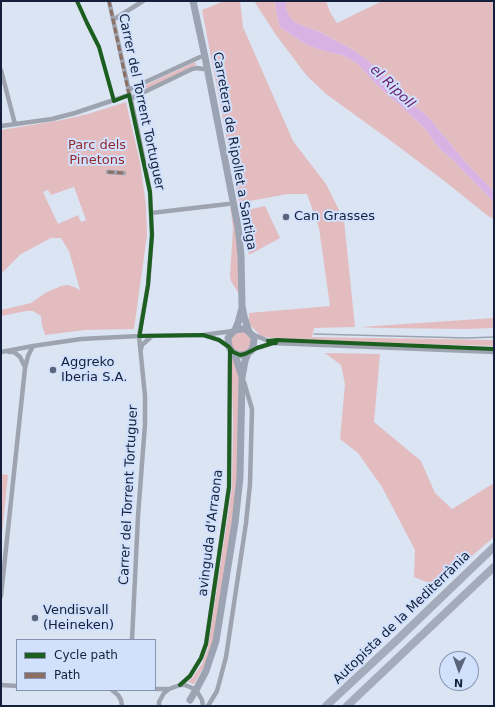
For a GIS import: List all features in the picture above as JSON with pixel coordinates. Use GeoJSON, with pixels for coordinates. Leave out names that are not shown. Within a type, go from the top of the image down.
{"type":"FeatureCollection","features":[{"type":"Feature","properties":{"kind":"highway","name":"Autopista de la Mediterrània"},"geometry":{"type":"LineString","coordinates":[[326,706],[494,547]]}},
{"type":"Feature","properties":{"kind":"highway","name":"Autopista de la Mediterrània"},"geometry":{"type":"LineString","coordinates":[[347,706],[494,567]]}},
{"type":"Feature","properties":{"kind":"main road","name":"Carretera de Ripollet a Santiga"},"geometry":{"type":"LineString","coordinates":[[194,1],[240,241],[242,262],[242,306]]}},
{"type":"Feature","properties":{"kind":"main road"},"geometry":{"type":"LineString","coordinates":[[242,306],[238,323],[228,338],[230,350],[238,363],[242,376]]}},
{"type":"Feature","properties":{"kind":"main road"},"geometry":{"type":"LineString","coordinates":[[189,703],[208,666],[216,641],[237,512],[240,472],[242,376],[245,362],[254,343],[253,336],[250,333],[242,306]]}},
{"type":"Feature","properties":{"kind":"main road"},"geometry":{"type":"LineString","coordinates":[[234,331],[245,329],[250,333]]}},
{"type":"Feature","properties":{"kind":"main road"},"geometry":{"type":"LineString","coordinates":[[230,350],[240,355],[249,352]]}},
{"type":"Feature","properties":{"kind":"street","name":"Carrer del Torrent Tortuguer"},"geometry":{"type":"LineString","coordinates":[[109,1],[150,192],[152,235],[148,284],[139,336],[145,396],[145,424],[138,516],[132,639]]}},
{"type":"Feature","properties":{"kind":"street"},"geometry":{"type":"LineString","coordinates":[[113,20],[143,1]]}},
{"type":"Feature","properties":{"kind":"street"},"geometry":{"type":"LineString","coordinates":[[129,95],[200,56]]}},
{"type":"Feature","properties":{"kind":"street"},"geometry":{"type":"LineString","coordinates":[[1,126],[52,119],[76,113],[129,95],[192,69],[203,69]]}},
{"type":"Feature","properties":{"kind":"street"},"geometry":{"type":"LineString","coordinates":[[1,70],[15,124]]}},
{"type":"Feature","properties":{"kind":"street"},"geometry":{"type":"LineString","coordinates":[[108,172],[124,173]]}},
{"type":"Feature","properties":{"kind":"street"},"geometry":{"type":"LineString","coordinates":[[151,213],[228,204]]}},
{"type":"Feature","properties":{"kind":"street"},"geometry":{"type":"LineString","coordinates":[[3,352],[81,339],[203,335],[234,331]]}},
{"type":"Feature","properties":{"kind":"street"},"geometry":{"type":"LineString","coordinates":[[250,333],[273,343]]}},
{"type":"Feature","properties":{"kind":"street"},"geometry":{"type":"LineString","coordinates":[[203,335],[219,340],[230,350]]}},
{"type":"Feature","properties":{"kind":"street"},"geometry":{"type":"LineString","coordinates":[[140,351],[142,346],[152,336]]}},
{"type":"Feature","properties":{"kind":"street"},"geometry":{"type":"LineString","coordinates":[[249,352],[273,343],[494,352]]}},
{"type":"Feature","properties":{"kind":"street"},"geometry":{"type":"LineString","coordinates":[[1,596],[3,561],[25,368],[28,356],[33,346]]}},
{"type":"Feature","properties":{"kind":"street","name":"avinguda d'Arraona"},"geometry":{"type":"LineString","coordinates":[[180,685],[190,676],[201,658],[206,644],[229,487],[230,350]]}},
{"type":"Feature","properties":{"kind":"street"},"geometry":{"type":"LineString","coordinates":[[3,352],[14,352],[20,356],[25,368]]}},
{"type":"Feature","properties":{"kind":"street"},"geometry":{"type":"LineString","coordinates":[[208,706],[218,691],[226,657],[246,523],[250,484],[252,409],[242,376]]}},
{"type":"Feature","properties":{"kind":"street"},"geometry":{"type":"LineString","coordinates":[[1,685],[16,686]]}},
{"type":"Feature","properties":{"kind":"street"},"geometry":{"type":"LineString","coordinates":[[159,706],[161,697],[164,693],[169,689],[180,685],[185,685],[198,693],[202,700],[203,706]]}},
{"type":"Feature","properties":{"kind":"street"},"geometry":{"type":"LineString","coordinates":[[156,689],[169,689]]}},
{"type":"Feature","properties":{"kind":"street"},"geometry":{"type":"LineString","coordinates":[[113,691],[121,700],[122,706]]}},
{"type":"Feature","properties":{"kind":"green space"},"geometry":{"type":"Polygon","coordinates":[[[224,1],[240,1],[243,27],[293,141],[326,184],[344,220],[355,327],[314,328],[312,337],[494,340],[494,346],[271,338],[261,336],[249,324],[249,313],[330,306],[319,228],[307,194],[288,194],[239,203],[202,10],[224,1]]]}},
{"type":"Feature","properties":{"kind":"green space"},"geometry":{"type":"Polygon","coordinates":[[[254,1],[275,1],[280,27],[307,45],[342,55],[358,64],[375,83],[426,130],[442,151],[451,158],[494,202],[494,219],[326,94],[307,76],[276,35],[254,1]]]}},
{"type":"Feature","properties":{"kind":"green space"},"geometry":{"type":"Polygon","coordinates":[[[286,1],[326,1],[330,12],[337,23],[382,1],[494,1],[494,192],[467,164],[429,118],[408,100],[379,70],[345,45],[320,32],[293,21],[286,9],[286,1]]]}},
{"type":"Feature","properties":{"kind":"green space"},"geometry":{"type":"Polygon","coordinates":[[[195,62],[196,65],[134,95],[133,91],[195,62]]]}},
{"type":"Feature","properties":{"kind":"green space","name":"Parc dels Pinetons"},"geometry":{"type":"Polygon","coordinates":[[[126,102],[140,162],[146,205],[147,235],[134,329],[85,330],[45,335],[41,316],[33,311],[1,316],[1,310],[31,303],[45,293],[61,286],[68,285],[80,290],[69,251],[61,238],[51,238],[21,254],[1,274],[1,130],[88,114],[126,102]],[[74,187],[51,195],[48,190],[43,192],[58,224],[78,215],[81,222],[86,220],[74,187]]]}},
{"type":"Feature","properties":{"kind":"green space"},"geometry":{"type":"Polygon","coordinates":[[[230,205],[233,211],[238,250],[239,294],[231,281],[230,276],[233,228],[230,205]]]}},
{"type":"Feature","properties":{"kind":"green space"},"geometry":{"type":"Polygon","coordinates":[[[265,206],[280,238],[249,255],[243,211],[265,206]]]}},
{"type":"Feature","properties":{"kind":"green space"},"geometry":{"type":"Polygon","coordinates":[[[494,318],[494,328],[467,329],[360,327],[494,318]]]}},
{"type":"Feature","properties":{"kind":"green space"},"geometry":{"type":"Polygon","coordinates":[[[245,330],[253,341],[248,350],[240,352],[236,351],[231,346],[232,334],[245,330]]]}},
{"type":"Feature","properties":{"kind":"green space"},"geometry":{"type":"Polygon","coordinates":[[[325,353],[380,354],[374,422],[421,461],[435,493],[452,509],[494,483],[494,537],[437,586],[414,577],[415,550],[382,487],[358,453],[340,439],[345,384],[341,365],[325,353]]]}},
{"type":"Feature","properties":{"kind":"green space"},"geometry":{"type":"Polygon","coordinates":[[[231,356],[239,371],[238,485],[213,642],[206,663],[194,684],[188,682],[202,664],[208,648],[232,487],[233,419],[231,356]]]}},
{"type":"Feature","properties":{"kind":"green space"},"geometry":{"type":"Polygon","coordinates":[[[1,474],[8,475],[1,544],[1,474]]]}},
{"type":"Feature","properties":{"kind":"water","name":"el Ripoll"},"geometry":{"type":"Polygon","coordinates":[[[275,1],[286,1],[286,9],[293,21],[320,32],[345,45],[379,70],[408,100],[429,118],[467,164],[494,192],[494,202],[451,158],[442,151],[426,130],[375,83],[358,64],[342,55],[307,45],[280,27],[275,1]]]}},
{"type":"Feature","properties":{"kind":"railway"},"geometry":{"type":"LineString","coordinates":[[314,334],[466,338],[494,337]]}},
{"type":"Feature","properties":{"kind":"marked path"},"geometry":{"type":"LineString","coordinates":[[109,1],[130,99]]}},
{"type":"Feature","properties":{"kind":"marked path"},"geometry":{"type":"LineString","coordinates":[[108,172],[124,173]]}},
{"type":"Feature","properties":{"kind":"cycle path"},"geometry":{"type":"LineString","coordinates":[[77,1],[99,47],[114,101],[129,95],[150,192],[152,235],[148,285],[140,333]]}},
{"type":"Feature","properties":{"kind":"cycle path"},"geometry":{"type":"LineString","coordinates":[[139,336],[203,335],[219,340],[233,352],[240,355],[257,348],[276,343]]}},
{"type":"Feature","properties":{"kind":"cycle path"},"geometry":{"type":"LineString","coordinates":[[268,341],[277,340],[494,349]]}},
{"type":"Feature","properties":{"kind":"cycle path"},"geometry":{"type":"LineString","coordinates":[[180,685],[190,676],[201,658],[206,644],[229,487],[230,349]]}},
{"type":"Feature","properties":{"kind":"place","name":"Can Grasses"},"geometry":{"type":"Point","coordinates":[286,217]}},
{"type":"Feature","properties":{"kind":"place","name":"Aggreko Iberia S.A."},"geometry":{"type":"Point","coordinates":[53,370]}},
{"type":"Feature","properties":{"kind":"place","name":"Vendisvall (Heineken)"},"geometry":{"type":"Point","coordinates":[35,618]}}]}
